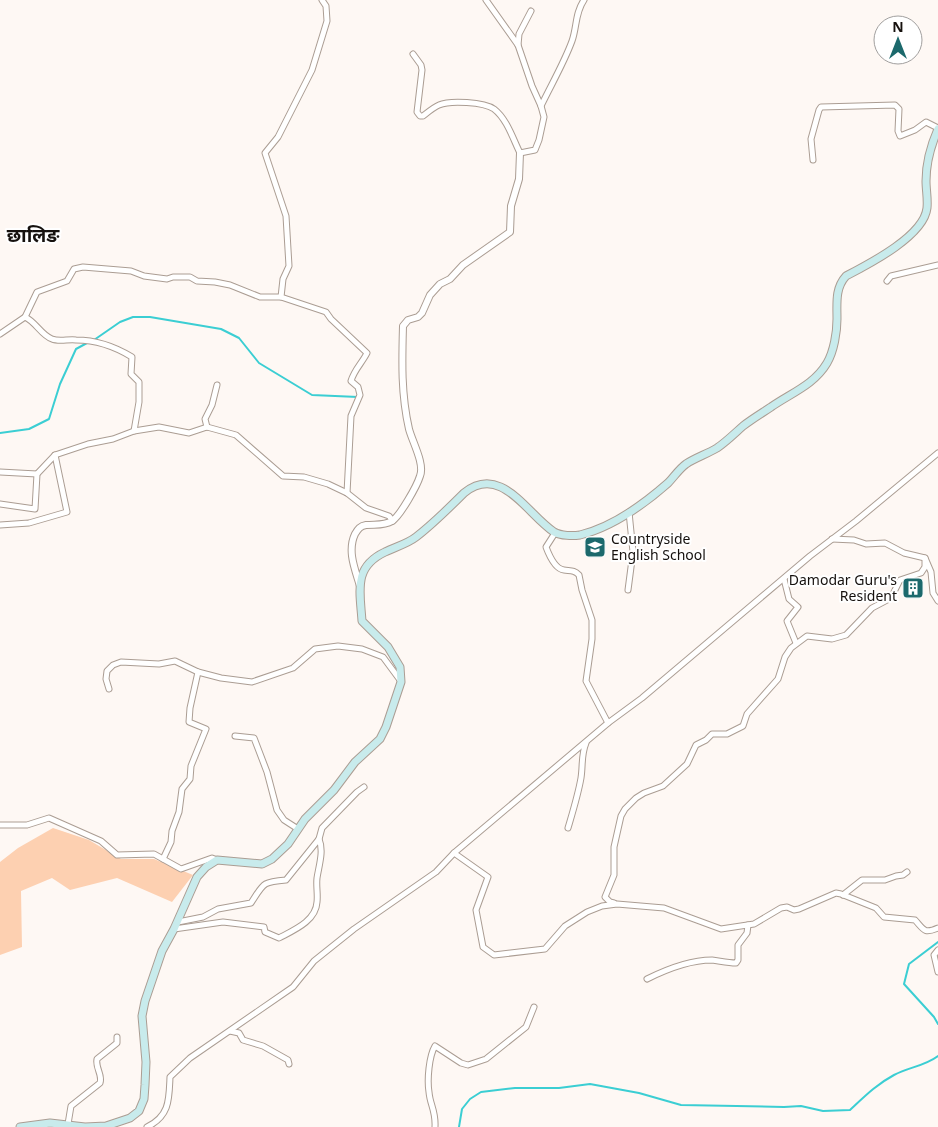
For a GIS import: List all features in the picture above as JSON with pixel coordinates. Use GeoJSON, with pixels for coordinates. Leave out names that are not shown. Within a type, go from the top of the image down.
{"type":"FeatureCollection","features":[{"type":"Feature","properties":{"kind":"main road"},"geometry":{"type":"LineString","coordinates":[[20,1127],[50,1123],[85,1127],[116,1126],[139,1111],[144,1099],[146,1062],[143,1008],[162,951],[176,926],[197,877],[206,867],[217,860],[262,864],[272,859],[288,844],[305,819],[334,790],[356,762],[380,739],[401,682],[400,667],[388,647],[362,621],[360,586],[366,564],[383,553],[416,537],[472,486],[478,484],[492,484],[504,489],[555,533],[577,535],[594,531],[629,512],[663,487],[686,464],[718,447],[759,415],[806,386],[826,364],[831,355],[837,321],[837,299],[841,281],[846,276],[899,246],[919,224],[927,211],[926,168],[938,128]]}},
{"type":"Feature","properties":{"kind":"street"},"geometry":{"type":"LineString","coordinates":[[281,297],[283,279],[289,266],[286,216],[265,153],[278,137],[312,70],[327,21],[326,6],[322,0]]}},
{"type":"Feature","properties":{"kind":"street"},"geometry":{"type":"LineString","coordinates":[[486,0],[518,45],[544,117],[535,150],[520,153]]}},
{"type":"Feature","properties":{"kind":"street"},"geometry":{"type":"LineString","coordinates":[[541,106],[573,40],[576,17],[584,0]]}},
{"type":"Feature","properties":{"kind":"street"},"geometry":{"type":"LineString","coordinates":[[518,45],[519,34],[531,11]]}},
{"type":"Feature","properties":{"kind":"street"},"geometry":{"type":"LineString","coordinates":[[360,586],[351,549],[358,528],[364,525],[383,525],[393,521],[410,496],[421,474],[409,429],[401,372],[404,326],[408,320],[418,317],[422,313],[430,295],[440,284],[450,279],[463,265],[510,232],[511,206],[519,179],[520,153],[504,122],[493,109],[469,103],[447,102],[420,116],[417,112],[422,65],[413,54]]}},
{"type":"Feature","properties":{"kind":"street"},"geometry":{"type":"LineString","coordinates":[[813,160],[811,139],[821,108],[895,105],[899,109],[898,131],[900,136],[915,130],[926,122],[938,128]]}},
{"type":"Feature","properties":{"kind":"street"},"geometry":{"type":"LineString","coordinates":[[887,281],[890,276],[938,265]]}},
{"type":"Feature","properties":{"kind":"street"},"geometry":{"type":"LineString","coordinates":[[0,334],[25,317],[37,292],[67,280],[74,270],[83,267],[131,271],[144,276],[167,279],[173,277],[190,278],[197,282],[215,282],[230,285],[260,297],[281,297],[326,312],[367,353],[362,363],[354,372],[352,381],[358,387],[360,395],[351,416],[347,493]]}},
{"type":"Feature","properties":{"kind":"street"},"geometry":{"type":"LineString","coordinates":[[25,317],[33,321],[50,339],[57,341],[86,340],[99,342],[117,348],[132,357],[131,374],[139,382],[139,402],[134,431]]}},
{"type":"Feature","properties":{"kind":"street"},"geometry":{"type":"LineString","coordinates":[[207,427],[205,419],[212,405],[217,385]]}},
{"type":"Feature","properties":{"kind":"street"},"geometry":{"type":"LineString","coordinates":[[0,504],[34,509],[37,474],[55,455],[88,444],[113,439],[134,431],[159,427],[189,432],[207,427],[236,435],[283,476],[304,477],[328,484],[347,493],[366,508],[389,516],[393,521]]}},
{"type":"Feature","properties":{"kind":"street"},"geometry":{"type":"LineString","coordinates":[[147,1127],[158,1122],[169,1103],[170,1077],[190,1058],[293,987],[314,961],[354,929],[436,872],[454,853],[608,723],[642,698],[736,617],[938,453]]}},
{"type":"Feature","properties":{"kind":"street"},"geometry":{"type":"LineString","coordinates":[[0,525],[29,523],[67,512],[55,455]]}},
{"type":"Feature","properties":{"kind":"street"},"geometry":{"type":"LineString","coordinates":[[0,472],[37,474]]}},
{"type":"Feature","properties":{"kind":"street"},"geometry":{"type":"LineString","coordinates":[[628,590],[633,552],[629,512]]}},
{"type":"Feature","properties":{"kind":"street"},"geometry":{"type":"LineString","coordinates":[[555,533],[546,548],[558,568],[576,572],[579,575],[592,620],[592,639],[586,681],[608,723]]}},
{"type":"Feature","properties":{"kind":"street"},"geometry":{"type":"LineString","coordinates":[[832,540],[854,540],[866,544],[885,543],[904,553],[925,558]]}},
{"type":"Feature","properties":{"kind":"street"},"geometry":{"type":"LineString","coordinates":[[925,558],[931,572],[933,593],[938,601]]}},
{"type":"Feature","properties":{"kind":"street"},"geometry":{"type":"LineString","coordinates":[[925,558],[925,567],[921,573],[900,580],[892,598],[872,608],[846,635],[832,639],[807,636],[796,644],[785,657],[778,679],[747,714],[743,726],[727,734],[712,734],[706,740],[696,745],[688,764],[663,786],[644,793],[625,809],[615,837],[614,875],[605,897],[610,902],[617,904],[664,908],[721,929],[754,924],[781,908],[787,906],[794,910],[799,909],[836,893],[876,908],[884,917],[915,920],[929,932],[938,928]]}},
{"type":"Feature","properties":{"kind":"street"},"geometry":{"type":"LineString","coordinates":[[784,579],[789,599],[798,607],[787,621],[796,644]]}},
{"type":"Feature","properties":{"kind":"street"},"geometry":{"type":"LineString","coordinates":[[109,689],[106,680],[107,671],[110,666],[117,663],[159,664],[175,661],[198,672],[221,678],[252,682],[293,668],[315,649],[338,646],[362,649],[383,657],[401,682]]}},
{"type":"Feature","properties":{"kind":"street"},"geometry":{"type":"LineString","coordinates":[[163,859],[171,842],[172,831],[179,812],[182,789],[190,779],[190,766],[206,729],[189,722],[198,672]]}},
{"type":"Feature","properties":{"kind":"street"},"geometry":{"type":"LineString","coordinates":[[235,736],[254,738],[267,772],[277,810],[284,820],[298,828]]}},
{"type":"Feature","properties":{"kind":"street"},"geometry":{"type":"LineString","coordinates":[[568,828],[578,795],[582,760],[588,740]]}},
{"type":"Feature","properties":{"kind":"street"},"geometry":{"type":"LineString","coordinates":[[176,926],[203,917],[218,909],[251,903],[263,884],[270,881],[286,880],[319,839],[322,828],[356,792],[364,787]]}},
{"type":"Feature","properties":{"kind":"street"},"geometry":{"type":"LineString","coordinates":[[0,825],[27,825],[49,818],[101,840],[116,855],[154,854],[181,869],[212,858],[217,860]]}},
{"type":"Feature","properties":{"kind":"street"},"geometry":{"type":"LineString","coordinates":[[176,926],[223,922],[264,927],[265,932],[279,938],[297,929],[310,919],[318,904],[317,882],[322,847],[319,839]]}},
{"type":"Feature","properties":{"kind":"street"},"geometry":{"type":"LineString","coordinates":[[454,853],[488,877],[476,910],[483,947],[494,955],[545,949],[565,926],[587,912],[602,906],[617,904]]}},
{"type":"Feature","properties":{"kind":"street"},"geometry":{"type":"LineString","coordinates":[[844,895],[862,880],[885,880],[907,872]]}},
{"type":"Feature","properties":{"kind":"street"},"geometry":{"type":"LineString","coordinates":[[646,979],[662,971],[686,964],[710,960],[736,963],[738,960],[738,945],[747,933],[748,925]]}},
{"type":"Feature","properties":{"kind":"street"},"geometry":{"type":"LineString","coordinates":[[938,950],[934,955],[938,972]]}},
{"type":"Feature","properties":{"kind":"street"},"geometry":{"type":"LineString","coordinates":[[435,1127],[436,1116],[429,1093],[431,1054],[436,1046],[461,1063],[468,1065],[486,1059],[526,1027],[534,1007]]}},
{"type":"Feature","properties":{"kind":"street"},"geometry":{"type":"LineString","coordinates":[[230,1031],[239,1033],[244,1040],[275,1052],[288,1060],[289,1064]]}},
{"type":"Feature","properties":{"kind":"street"},"geometry":{"type":"LineString","coordinates":[[68,1124],[71,1106],[100,1083],[102,1079],[96,1063],[97,1059],[117,1043],[117,1037]]}},
{"type":"Feature","properties":{"kind":"shaded area"},"geometry":{"type":"Polygon","coordinates":[[[53,828],[89,840],[121,859],[154,859],[193,875],[172,902],[117,878],[70,890],[52,878],[21,891],[22,947],[0,955],[0,862],[18,848],[53,828]]]}},
{"type":"Feature","properties":{"kind":"waterway"},"geometry":{"type":"LineString","coordinates":[[94,340],[120,322],[133,317],[150,317],[221,329],[239,338],[259,363],[312,395],[358,397]]}},
{"type":"Feature","properties":{"kind":"waterway"},"geometry":{"type":"LineString","coordinates":[[0,433],[29,429],[49,419],[60,384],[76,349],[87,343]]}},
{"type":"Feature","properties":{"kind":"waterway"},"geometry":{"type":"LineString","coordinates":[[938,942],[909,964],[904,984],[938,1024]]}},
{"type":"Feature","properties":{"kind":"waterway"},"geometry":{"type":"LineString","coordinates":[[459,1127],[462,1109],[470,1099],[481,1092],[515,1088],[559,1088],[590,1084],[639,1093],[681,1105],[801,1106],[823,1111],[850,1110],[888,1079],[938,1056]]}},
{"type":"Feature","properties":{"kind":"place","name":"Countryside English School"},"geometry":{"type":"Point","coordinates":[595,547]}},
{"type":"Feature","properties":{"kind":"place","name":"Damodar Guru's Resident"},"geometry":{"type":"Point","coordinates":[913,588]}},
{"type":"Feature","properties":{"kind":"district","name":"छालिङ"},"geometry":{"type":"Point","coordinates":[33,235]}}]}
